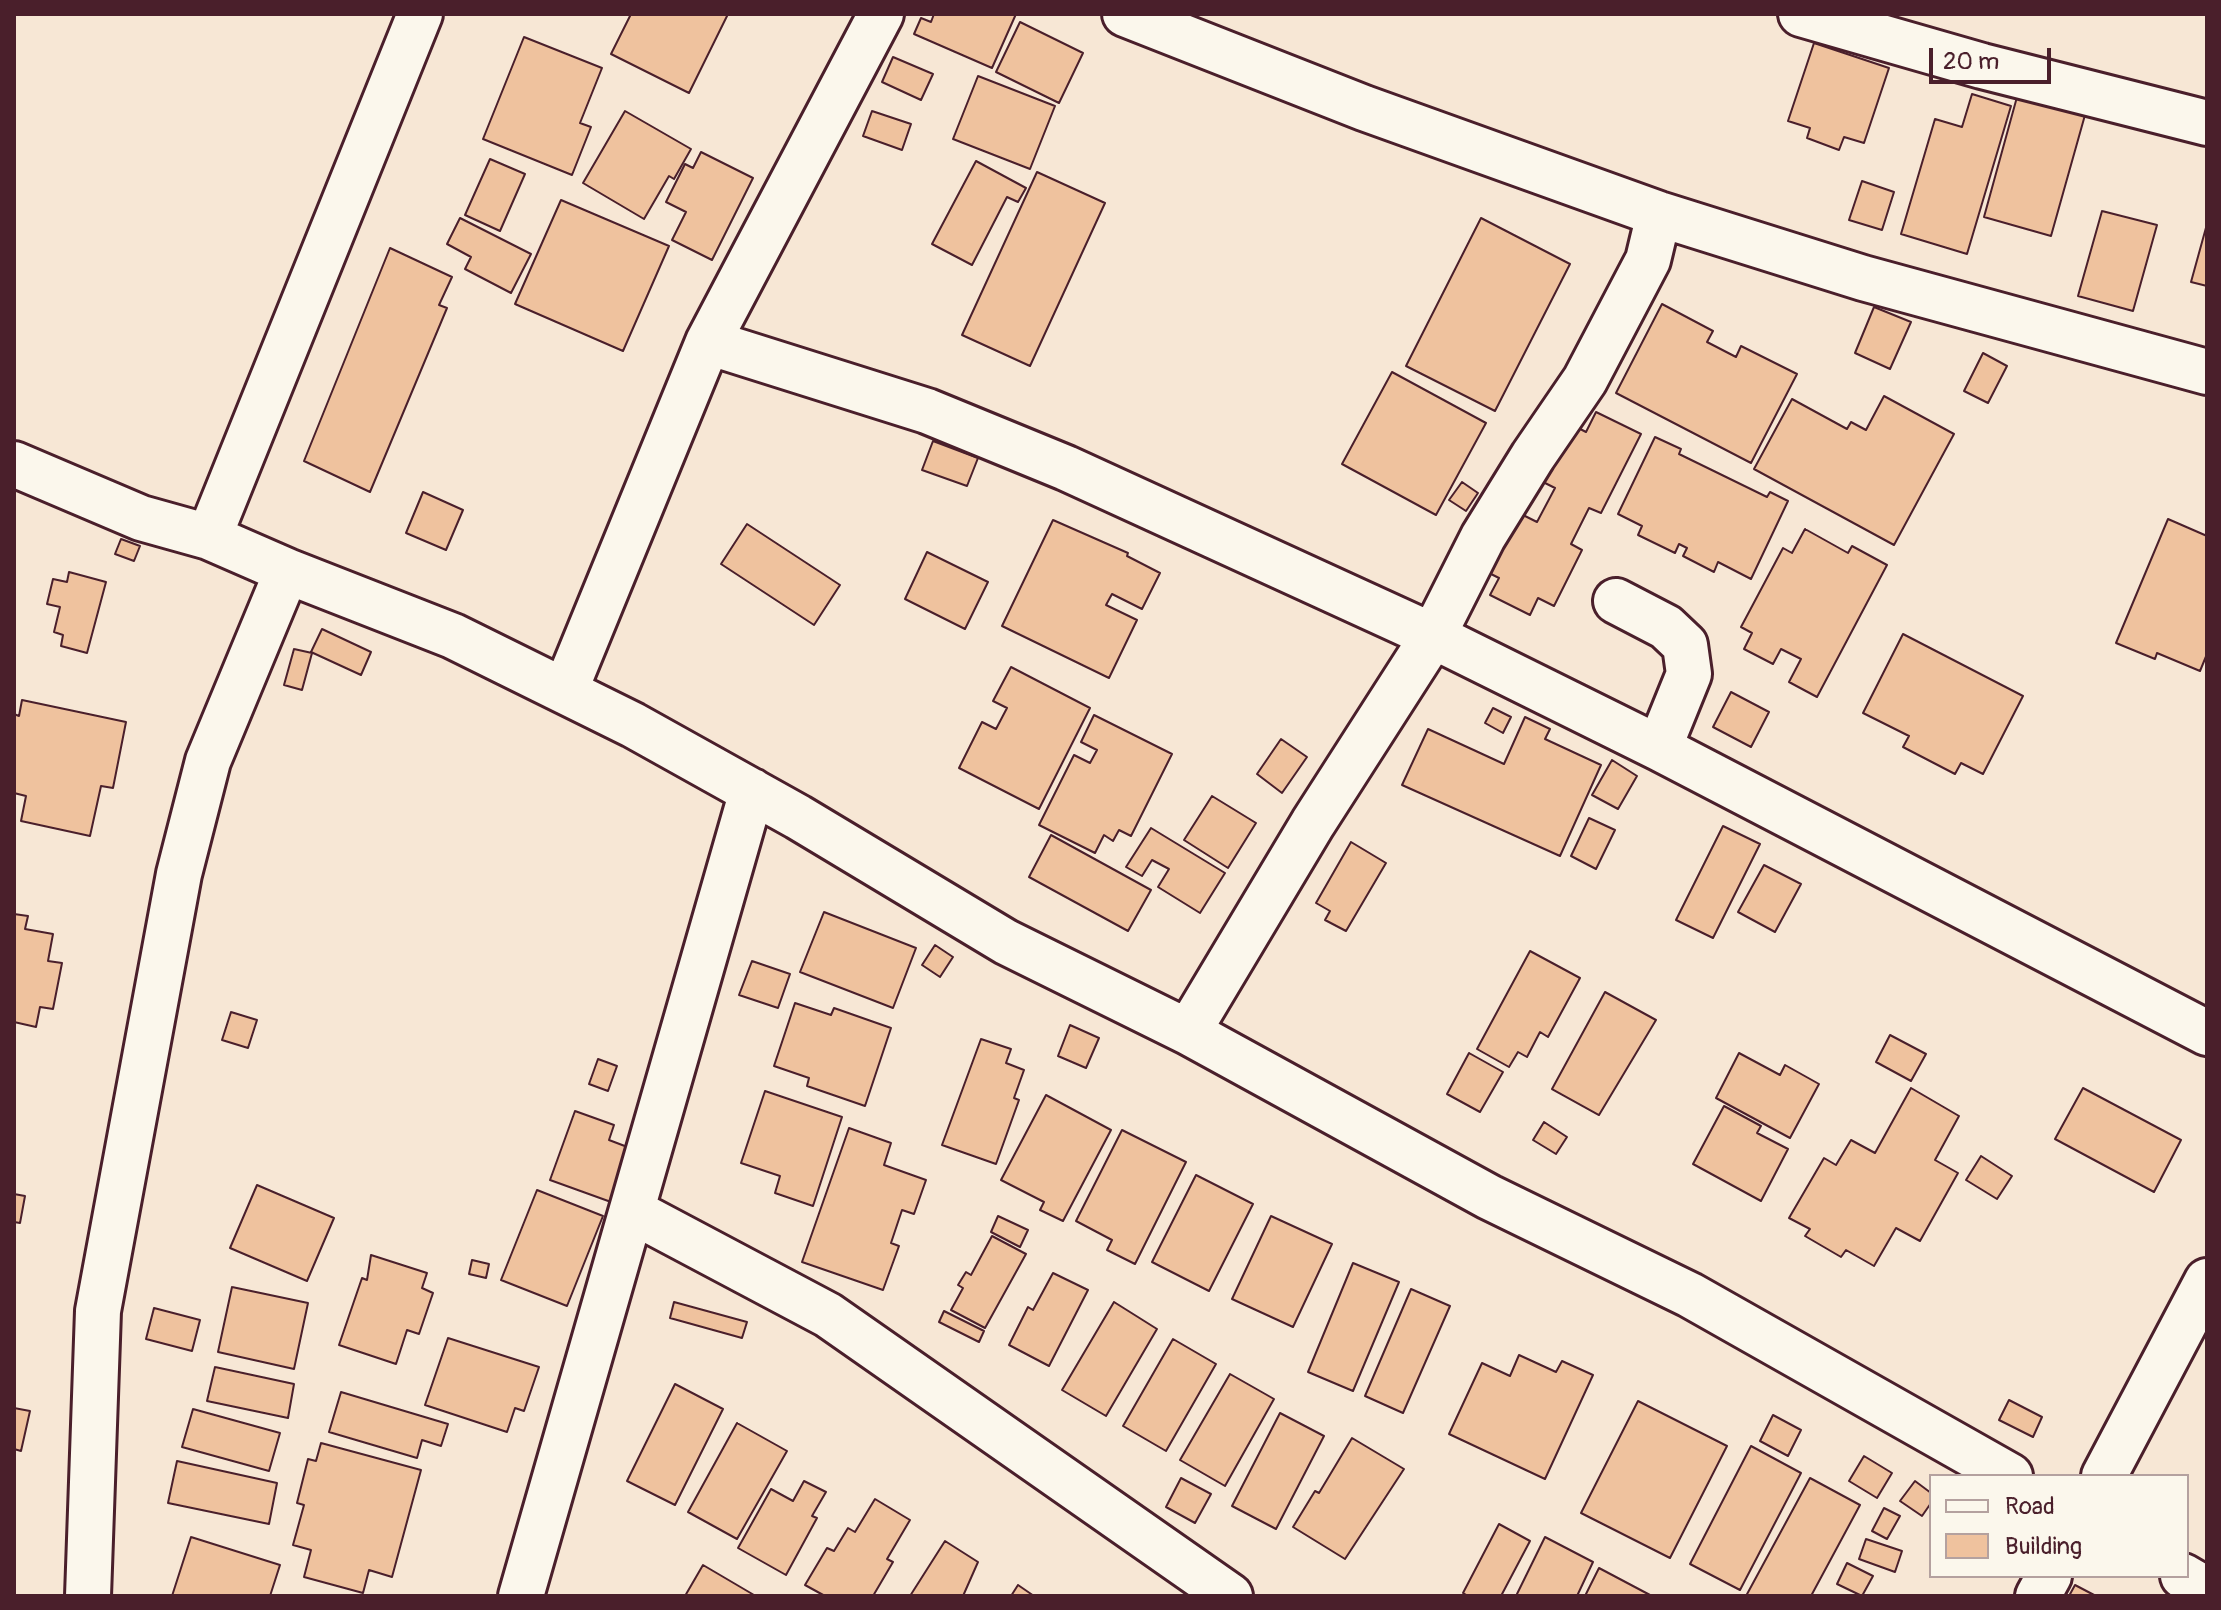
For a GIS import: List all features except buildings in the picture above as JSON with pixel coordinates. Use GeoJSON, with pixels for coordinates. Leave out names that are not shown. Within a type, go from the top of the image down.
{"type":"FeatureCollection","features":[{"type":"Feature","properties":{"kind":"street"},"geometry":{"type":"LineString","coordinates":[[209,537],[420,14]]}},
{"type":"Feature","properties":{"kind":"street"},"geometry":{"type":"LineString","coordinates":[[565,691],[708,342],[881,14]]}},
{"type":"Feature","properties":{"kind":"street"},"geometry":{"type":"LineString","coordinates":[[1125,14],[1364,108],[1659,214],[1863,278],[2207,372]]}},
{"type":"Feature","properties":{"kind":"street"},"geometry":{"type":"LineString","coordinates":[[1801,14],[1982,66],[2207,123]]}},
{"type":"Feature","properties":{"kind":"street"},"geometry":{"type":"LineString","coordinates":[[1188,1032],[1313,823],[1433,636],[1483,537],[1585,380],[1648,260],[1659,214]]}},
{"type":"Feature","properties":{"kind":"street"},"geometry":{"type":"LineString","coordinates":[[708,342],[941,417],[1066,468],[1433,636],[1659,748],[2207,1033]]}},
{"type":"Feature","properties":{"kind":"street"},"geometry":{"type":"LineString","coordinates":[[14,464],[141,518],[209,537],[453,636],[565,691],[752,791],[1006,942],[1188,1032],[1489,1197],[1690,1295],[2006,1474]]}},
{"type":"Feature","properties":{"kind":"street"},"geometry":{"type":"LineString","coordinates":[[88,1596],[98,1311],[179,874],[208,761],[287,571]]}},
{"type":"Feature","properties":{"kind":"street"},"geometry":{"type":"LineString","coordinates":[[1616,601],[1666,627],[1685,645],[1689,674],[1659,748]]}},
{"type":"Feature","properties":{"kind":"street"},"geometry":{"type":"LineString","coordinates":[[521,1596],[752,791]]}},
{"type":"Feature","properties":{"kind":"street"},"geometry":{"type":"LineString","coordinates":[[632,1211],[828,1315],[1230,1596]]}},
{"type":"Feature","properties":{"kind":"street"},"geometry":{"type":"LineString","coordinates":[[2105,1474],[2207,1281]]}},
{"type":"Feature","properties":{"kind":"street"},"geometry":{"type":"LineString","coordinates":[[2038,1596],[2048,1578]]}},
{"type":"Feature","properties":{"kind":"street"},"geometry":{"type":"LineString","coordinates":[[2186,1578],[2207,1590]]}}]}
